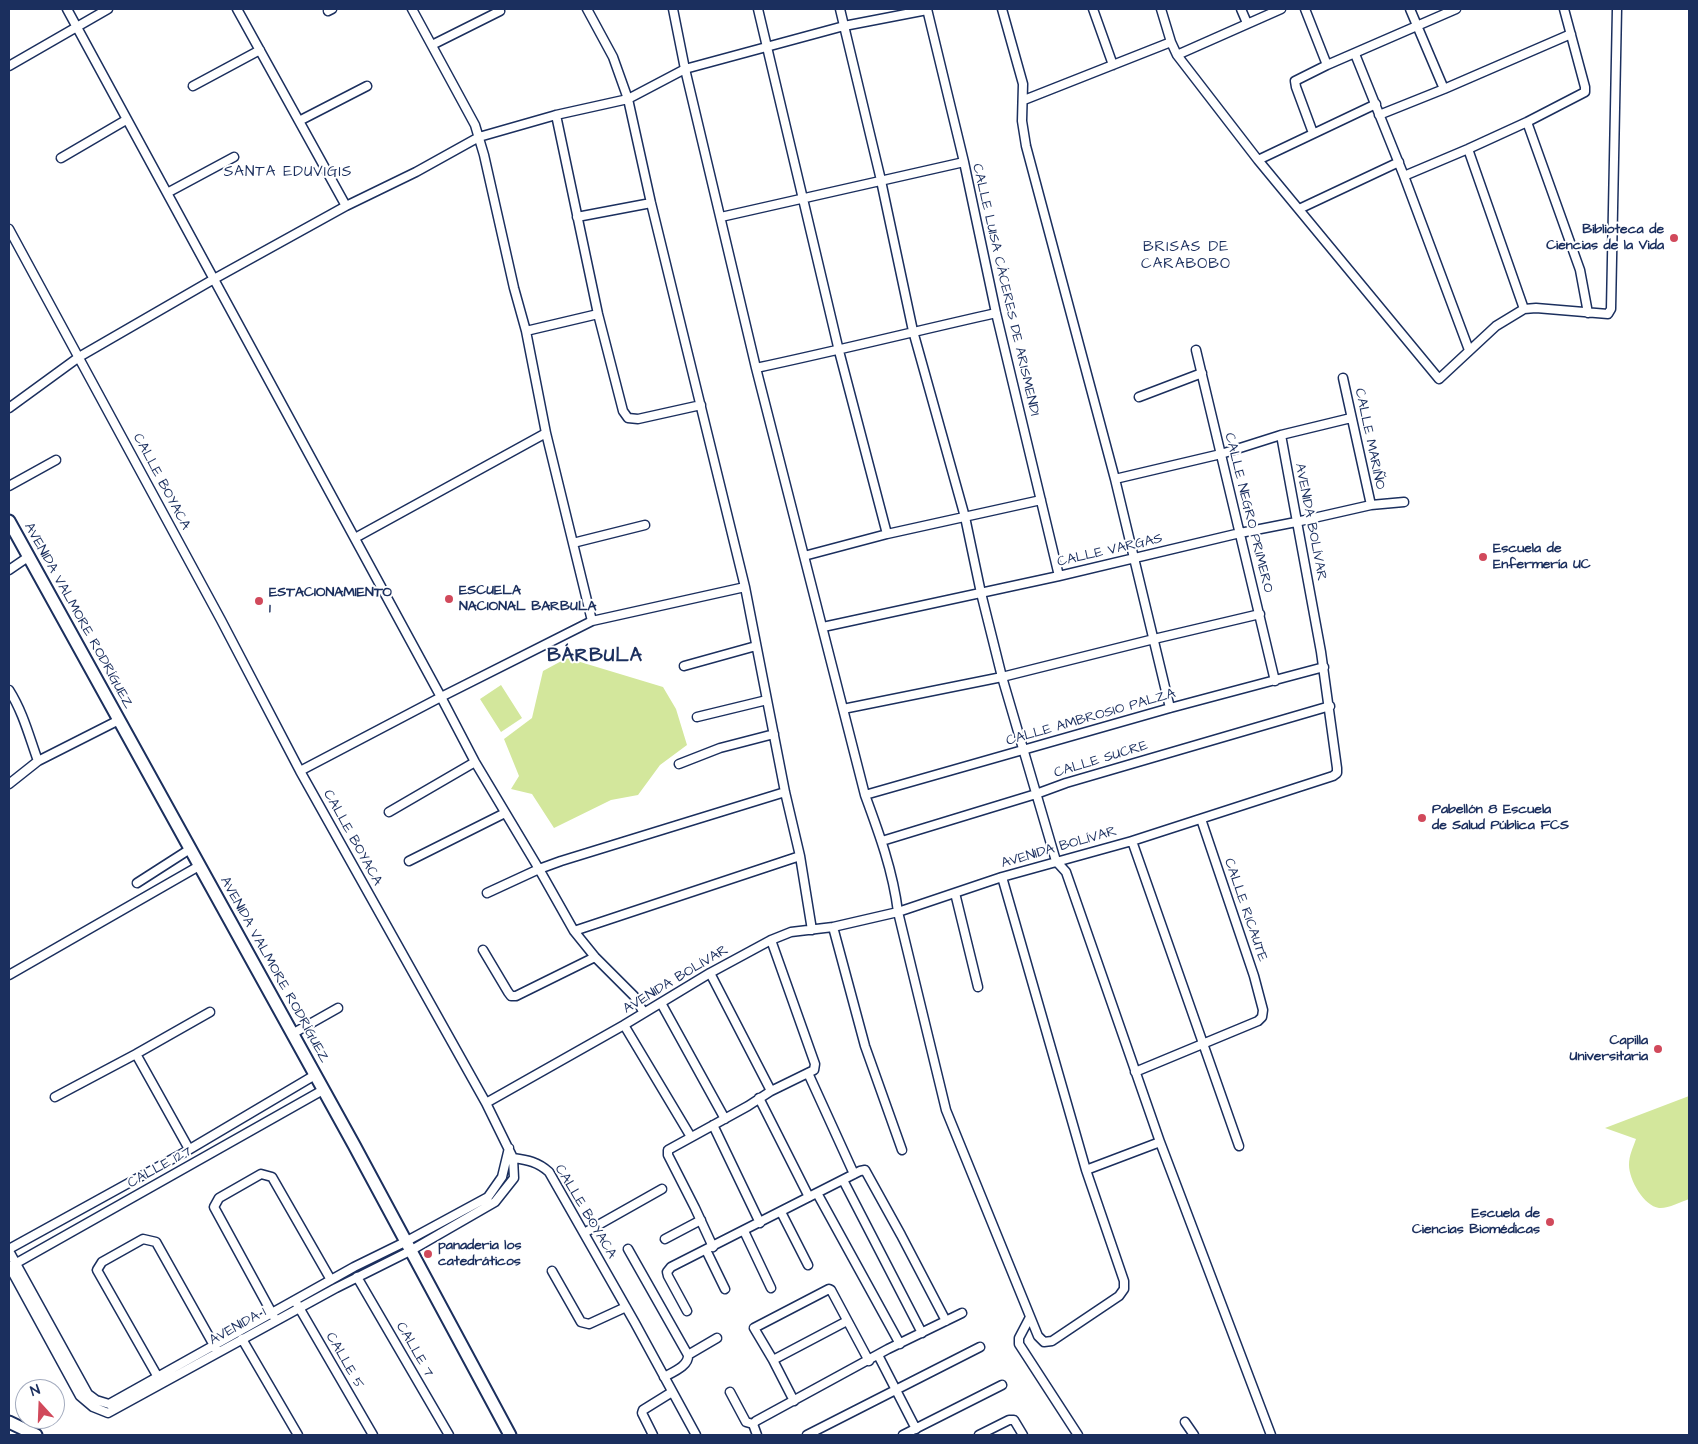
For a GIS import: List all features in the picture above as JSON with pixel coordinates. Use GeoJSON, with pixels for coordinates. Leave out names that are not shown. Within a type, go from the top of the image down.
{"type":"FeatureCollection","features":[{"type":"Feature","properties":{"kind":"street"},"geometry":{"type":"LineString","coordinates":[[67,9],[475,762],[574,931],[595,957],[629,990],[644,1013]]}},
{"type":"Feature","properties":{"kind":"street"},"geometry":{"type":"LineString","coordinates":[[9,66],[108,9]]}},
{"type":"Feature","properties":{"kind":"street"},"geometry":{"type":"LineString","coordinates":[[237,9],[346,206]]}},
{"type":"Feature","properties":{"kind":"street"},"geometry":{"type":"LineString","coordinates":[[412,9],[475,126],[479,137],[514,288],[526,331],[546,433],[592,621]]}},
{"type":"Feature","properties":{"kind":"street"},"geometry":{"type":"LineString","coordinates":[[587,9],[613,57],[628,99],[651,203],[745,587],[785,792],[800,856],[812,930]]}},
{"type":"Feature","properties":{"kind":"street"},"geometry":{"type":"LineString","coordinates":[[674,9],[686,69],[756,368],[865,795],[882,841],[895,891],[898,912],[946,1110],[1038,1336],[1044,1342],[1052,1341],[1119,1296],[1124,1289],[1124,1281],[1086,1170],[1002,877]]}},
{"type":"Feature","properties":{"kind":"street"},"geometry":{"type":"LineString","coordinates":[[758,9],[839,350],[886,534]]}},
{"type":"Feature","properties":{"kind":"street"},"geometry":{"type":"LineString","coordinates":[[840,9],[881,182],[913,331],[965,517],[1002,678],[1056,861],[1066,872],[1160,1142],[1272,1435]]}},
{"type":"Feature","properties":{"kind":"street"},"geometry":{"type":"LineString","coordinates":[[1002,9],[1023,84],[1022,121],[1026,146],[1115,479],[1170,708]]}},
{"type":"Feature","properties":{"kind":"street"},"geometry":{"type":"LineString","coordinates":[[1093,9],[1113,65]]}},
{"type":"Feature","properties":{"kind":"street"},"geometry":{"type":"LineString","coordinates":[[1161,9],[1170,42],[1177,55],[1258,160],[1439,379],[1496,326],[1512,315],[1524,310],[1536,308],[1608,314],[1611,309],[1617,9]]}},
{"type":"Feature","properties":{"kind":"street"},"geometry":{"type":"LineString","coordinates":[[1241,9],[1247,23]]}},
{"type":"Feature","properties":{"kind":"street"},"geometry":{"type":"LineString","coordinates":[[1177,55],[1281,9]]}},
{"type":"Feature","properties":{"kind":"street"},"geometry":{"type":"LineString","coordinates":[[1305,9],[1327,65]]}},
{"type":"Feature","properties":{"kind":"street"},"geometry":{"type":"LineString","coordinates":[[1410,9],[1444,89]]}},
{"type":"Feature","properties":{"kind":"street"},"geometry":{"type":"LineString","coordinates":[[1313,133],[1295,82],[1327,65],[1456,9]]}},
{"type":"Feature","properties":{"kind":"street"},"geometry":{"type":"LineString","coordinates":[[1404,176],[1468,150],[1585,92],[1564,9]]}},
{"type":"Feature","properties":{"kind":"street"},"geometry":{"type":"LineString","coordinates":[[9,408],[79,357],[214,279],[346,206],[416,172],[479,137],[628,99],[686,69],[844,26],[927,10]]}},
{"type":"Feature","properties":{"kind":"street","name":"CALLE LUISA CÁCERES DE ARISMENDI"},"geometry":{"type":"LineString","coordinates":[[927,10],[964,162],[996,313],[1059,576]]}},
{"type":"Feature","properties":{"kind":"street"},"geometry":{"type":"LineString","coordinates":[[432,45],[500,11]]}},
{"type":"Feature","properties":{"kind":"street"},"geometry":{"type":"LineString","coordinates":[[1379,115],[1571,34]]}},
{"type":"Feature","properties":{"kind":"street"},"geometry":{"type":"LineString","coordinates":[[1024,100],[1170,42]]}},
{"type":"Feature","properties":{"kind":"street"},"geometry":{"type":"LineString","coordinates":[[193,86],[260,50]]}},
{"type":"Feature","properties":{"kind":"street"},"geometry":{"type":"LineString","coordinates":[[1355,54],[1399,162],[1469,350]]}},
{"type":"Feature","properties":{"kind":"street"},"geometry":{"type":"LineString","coordinates":[[299,121],[368,86]]}},
{"type":"Feature","properties":{"kind":"street"},"geometry":{"type":"LineString","coordinates":[[1258,160],[1376,104]]}},
{"type":"Feature","properties":{"kind":"street"},"geometry":{"type":"LineString","coordinates":[[556,116],[598,314],[623,411],[628,418],[638,419],[701,405]]}},
{"type":"Feature","properties":{"kind":"street"},"geometry":{"type":"LineString","coordinates":[[61,158],[126,120]]}},
{"type":"Feature","properties":{"kind":"street"},"geometry":{"type":"LineString","coordinates":[[1527,122],[1580,270],[1588,313]]}},
{"type":"Feature","properties":{"kind":"street"},"geometry":{"type":"LineString","coordinates":[[1468,150],[1524,310]]}},
{"type":"Feature","properties":{"kind":"street"},"geometry":{"type":"LineString","coordinates":[[168,193],[234,157]]}},
{"type":"Feature","properties":{"kind":"street"},"geometry":{"type":"LineString","coordinates":[[721,217],[964,162]]}},
{"type":"Feature","properties":{"kind":"street"},"geometry":{"type":"LineString","coordinates":[[1299,208],[1399,162]]}},
{"type":"Feature","properties":{"kind":"street"},"geometry":{"type":"LineString","coordinates":[[577,217],[651,203]]}},
{"type":"Feature","properties":{"kind":"street","name":"CALLE BOYACA"},"geometry":{"type":"LineString","coordinates":[[9,229],[221,620],[300,771],[486,1103],[513,1158],[533,1161],[542,1165],[549,1172],[696,1435]]}},
{"type":"Feature","properties":{"kind":"street"},"geometry":{"type":"LineString","coordinates":[[756,368],[996,313]]}},
{"type":"Feature","properties":{"kind":"street"},"geometry":{"type":"LineString","coordinates":[[526,331],[598,314]]}},
{"type":"Feature","properties":{"kind":"street","name":"CALLE NEGRO PRIMERO"},"geometry":{"type":"LineString","coordinates":[[1196,350],[1275,681]]}},
{"type":"Feature","properties":{"kind":"street"},"geometry":{"type":"LineString","coordinates":[[1139,397],[1202,373]]}},
{"type":"Feature","properties":{"kind":"street","name":"CALLE MARIÑO"},"geometry":{"type":"LineString","coordinates":[[1343,378],[1371,505]]}},
{"type":"Feature","properties":{"kind":"street"},"geometry":{"type":"LineString","coordinates":[[1115,479],[1221,454],[1281,435],[1351,418]]}},
{"type":"Feature","properties":{"kind":"street"},"geometry":{"type":"LineString","coordinates":[[355,538],[546,433]]}},
{"type":"Feature","properties":{"kind":"street","name":"AVENIDA BOLÍVAR"},"geometry":{"type":"LineString","coordinates":[[486,1103],[624,1025],[710,973],[771,940],[791,932],[833,927],[898,912],[1002,877],[1201,819],[1333,776],[1337,773],[1324,667],[1281,435]]}},
{"type":"Feature","properties":{"kind":"street"},"geometry":{"type":"LineString","coordinates":[[9,486],[56,460]]}},
{"type":"Feature","properties":{"kind":"street"},"geometry":{"type":"LineString","coordinates":[[804,556],[886,534],[1041,500]]}},
{"type":"Feature","properties":{"kind":"street","name":"CALLE VARGAS"},"geometry":{"type":"LineString","coordinates":[[823,627],[1059,576],[1240,533],[1371,505],[1404,502]]}},
{"type":"Feature","properties":{"kind":"street","name":"AVENIDA VALMORE RODRÍGUEZ"},"geometry":{"type":"LineString","coordinates":[[9,521],[323,1090],[510,1435]]}},
{"type":"Feature","properties":{"kind":"street"},"geometry":{"type":"LineString","coordinates":[[573,543],[645,525]]}},
{"type":"Feature","properties":{"kind":"street"},"geometry":{"type":"LineString","coordinates":[[9,570],[28,557]]}},
{"type":"Feature","properties":{"kind":"street"},"geometry":{"type":"LineString","coordinates":[[300,771],[592,621],[745,587]]}},
{"type":"Feature","properties":{"kind":"street"},"geometry":{"type":"LineString","coordinates":[[843,709],[1002,678],[1260,614]]}},
{"type":"Feature","properties":{"kind":"street"},"geometry":{"type":"LineString","coordinates":[[684,666],[756,646]]}},
{"type":"Feature","properties":{"kind":"street","name":"CALLE AMBROSIO PALZA"},"geometry":{"type":"LineString","coordinates":[[865,795],[1170,708],[1324,667]]}},
{"type":"Feature","properties":{"kind":"street"},"geometry":{"type":"LineString","coordinates":[[9,690],[26,722],[38,761]]}},
{"type":"Feature","properties":{"kind":"street"},"geometry":{"type":"LineString","coordinates":[[697,717],[767,700]]}},
{"type":"Feature","properties":{"kind":"street","name":"CALLE SUCRE"},"geometry":{"type":"LineString","coordinates":[[882,841],[1066,783],[1330,706]]}},
{"type":"Feature","properties":{"kind":"street"},"geometry":{"type":"LineString","coordinates":[[9,784],[38,761],[119,720]]}},
{"type":"Feature","properties":{"kind":"street"},"geometry":{"type":"LineString","coordinates":[[679,764],[720,748],[774,734]]}},
{"type":"Feature","properties":{"kind":"street"},"geometry":{"type":"LineString","coordinates":[[389,812],[475,762]]}},
{"type":"Feature","properties":{"kind":"street"},"geometry":{"type":"LineString","coordinates":[[487,893],[539,869],[785,792]]}},
{"type":"Feature","properties":{"kind":"street"},"geometry":{"type":"LineString","coordinates":[[409,861],[505,813]]}},
{"type":"Feature","properties":{"kind":"street","name":"CALLE RICAUTE"},"geometry":{"type":"LineString","coordinates":[[1201,819],[1254,976],[1263,1010],[1262,1017],[1258,1021],[1202,1043]]}},
{"type":"Feature","properties":{"kind":"street"},"geometry":{"type":"LineString","coordinates":[[1132,840],[1239,1146]]}},
{"type":"Feature","properties":{"kind":"street"},"geometry":{"type":"LineString","coordinates":[[137,883],[190,849]]}},
{"type":"Feature","properties":{"kind":"street"},"geometry":{"type":"LineString","coordinates":[[574,931],[800,856]]}},
{"type":"Feature","properties":{"kind":"street"},"geometry":{"type":"LineString","coordinates":[[9,974],[200,866]]}},
{"type":"Feature","properties":{"kind":"street"},"geometry":{"type":"LineString","coordinates":[[955,892],[978,987]]}},
{"type":"Feature","properties":{"kind":"street"},"geometry":{"type":"LineString","coordinates":[[833,927],[865,1046],[902,1150]]}},
{"type":"Feature","properties":{"kind":"street"},"geometry":{"type":"LineString","coordinates":[[725,1289],[709,1248],[701,1220],[667,1152],[770,1091],[814,1070],[815,1064],[771,940]]}},
{"type":"Feature","properties":{"kind":"street"},"geometry":{"type":"LineString","coordinates":[[483,950],[511,996],[516,996],[595,957]]}},
{"type":"Feature","properties":{"kind":"street"},"geometry":{"type":"LineString","coordinates":[[710,973],[770,1091]]}},
{"type":"Feature","properties":{"kind":"street"},"geometry":{"type":"LineString","coordinates":[[661,1003],[724,1119]]}},
{"type":"Feature","properties":{"kind":"street"},"geometry":{"type":"LineString","coordinates":[[292,1034],[338,1008]]}},
{"type":"Feature","properties":{"kind":"street"},"geometry":{"type":"LineString","coordinates":[[55,1097],[210,1012]]}},
{"type":"Feature","properties":{"kind":"street"},"geometry":{"type":"LineString","coordinates":[[624,1025],[691,1137]]}},
{"type":"Feature","properties":{"kind":"street"},"geometry":{"type":"LineString","coordinates":[[1135,1072],[1202,1043]]}},
{"type":"Feature","properties":{"kind":"street"},"geometry":{"type":"LineString","coordinates":[[136,1054],[189,1149]]}},
{"type":"Feature","properties":{"kind":"street"},"geometry":{"type":"LineString","coordinates":[[808,1073],[854,1174]]}},
{"type":"Feature","properties":{"kind":"street","name":"CALLE 127"},"geometry":{"type":"LineString","coordinates":[[9,1250],[315,1076]]}},
{"type":"Feature","properties":{"kind":"street","name":"CALLE 127"},"geometry":{"type":"LineString","coordinates":[[11,1266],[323,1090]]}},
{"type":"Feature","properties":{"kind":"street"},"geometry":{"type":"LineString","coordinates":[[759,1098],[809,1197]]}},
{"type":"Feature","properties":{"kind":"street"},"geometry":{"type":"LineString","coordinates":[[713,1125],[760,1223]]}},
{"type":"Feature","properties":{"kind":"street"},"geometry":{"type":"LineString","coordinates":[[1086,1170],[1160,1142]]}},
{"type":"Feature","properties":{"kind":"street","name":"AVENIDA 1"},"geometry":{"type":"LineString","coordinates":[[9,1250],[11,1266],[80,1396],[93,1407],[108,1413],[274,1317],[299,1308],[357,1276],[488,1197],[502,1177],[509,1148]]}},
{"type":"Feature","properties":{"kind":"street","name":"AVENIDA 1"},"geometry":{"type":"LineString","coordinates":[[11,1266],[88,1394],[96,1400],[109,1404],[156,1376],[242,1339],[294,1301],[331,1280],[407,1246],[495,1202],[514,1178],[513,1158]]}},
{"type":"Feature","properties":{"kind":"street"},"geometry":{"type":"LineString","coordinates":[[687,1311],[668,1276],[671,1267],[865,1170],[946,1321]]}},
{"type":"Feature","properties":{"kind":"street"},"geometry":{"type":"LineString","coordinates":[[274,1317],[214,1207],[219,1198],[260,1174],[272,1177],[331,1280]]}},
{"type":"Feature","properties":{"kind":"street"},"geometry":{"type":"LineString","coordinates":[[843,1180],[922,1333]]}},
{"type":"Feature","properties":{"kind":"street"},"geometry":{"type":"LineString","coordinates":[[584,1233],[662,1189]]}},
{"type":"Feature","properties":{"kind":"street"},"geometry":{"type":"LineString","coordinates":[[817,1193],[900,1344]]}},
{"type":"Feature","properties":{"kind":"street"},"geometry":{"type":"LineString","coordinates":[[781,1212],[808,1265]]}},
{"type":"Feature","properties":{"kind":"street"},"geometry":{"type":"LineString","coordinates":[[665,1240],[701,1220]]}},
{"type":"Feature","properties":{"kind":"street"},"geometry":{"type":"LineString","coordinates":[[744,1231],[771,1288]]}},
{"type":"Feature","properties":{"kind":"street"},"geometry":{"type":"LineString","coordinates":[[161,1383],[97,1270],[102,1262],[143,1239],[156,1242],[216,1349]]}},
{"type":"Feature","properties":{"kind":"street"},"geometry":{"type":"LineString","coordinates":[[628,1249],[688,1355],[686,1363],[664,1377]]}},
{"type":"Feature","properties":{"kind":"street"},"geometry":{"type":"LineString","coordinates":[[552,1271],[581,1322],[584,1324],[588,1324],[626,1307]]}},
{"type":"Feature","properties":{"kind":"street","name":"CALLE 7"},"geometry":{"type":"LineString","coordinates":[[357,1276],[449,1435]]}},
{"type":"Feature","properties":{"kind":"street"},"geometry":{"type":"LineString","coordinates":[[794,1400],[755,1331],[754,1328],[756,1326],[829,1289],[869,1361]]}},
{"type":"Feature","properties":{"kind":"street","name":"CALLE 5"},"geometry":{"type":"LineString","coordinates":[[294,1301],[373,1435]]}},
{"type":"Feature","properties":{"kind":"street"},"geometry":{"type":"LineString","coordinates":[[753,1424],[756,1420],[962,1313]]}},
{"type":"Feature","properties":{"kind":"street"},"geometry":{"type":"LineString","coordinates":[[1030,1317],[1019,1338],[1019,1344],[1078,1435]]}},
{"type":"Feature","properties":{"kind":"street"},"geometry":{"type":"LineString","coordinates":[[773,1360],[847,1320]]}},
{"type":"Feature","properties":{"kind":"street"},"geometry":{"type":"LineString","coordinates":[[688,1355],[717,1338]]}},
{"type":"Feature","properties":{"kind":"street"},"geometry":{"type":"LineString","coordinates":[[242,1339],[298,1435]]}},
{"type":"Feature","properties":{"kind":"street"},"geometry":{"type":"LineString","coordinates":[[808,1435],[980,1347]]}},
{"type":"Feature","properties":{"kind":"street"},"geometry":{"type":"LineString","coordinates":[[878,1356],[916,1429]]}},
{"type":"Feature","properties":{"kind":"street"},"geometry":{"type":"LineString","coordinates":[[903,1435],[1002,1385]]}},
{"type":"Feature","properties":{"kind":"street"},"geometry":{"type":"LineString","coordinates":[[653,1435],[642,1413],[643,1410],[672,1392]]}},
{"type":"Feature","properties":{"kind":"street"},"geometry":{"type":"LineString","coordinates":[[730,1392],[746,1422],[753,1424]]}},
{"type":"Feature","properties":{"kind":"street"},"geometry":{"type":"LineString","coordinates":[[979,1435],[1009,1420],[1014,1420],[1023,1435]]}},
{"type":"Feature","properties":{"kind":"street"},"geometry":{"type":"LineString","coordinates":[[9,1422],[36,1435]]}},
{"type":"Feature","properties":{"kind":"street"},"geometry":{"type":"LineString","coordinates":[[1185,1422],[1194,1435]]}},
{"type":"Feature","properties":{"kind":"street"},"geometry":{"type":"LineString","coordinates":[[753,1424],[757,1435]]}},
{"type":"Feature","properties":{"kind":"green space"},"geometry":{"type":"Polygon","coordinates":[[[567,658],[663,687],[676,709],[687,745],[660,765],[638,795],[611,800],[554,828],[532,794],[511,789],[519,776],[504,739],[532,718],[543,671],[567,658]]]}},
{"type":"Feature","properties":{"kind":"green space"},"geometry":{"type":"Polygon","coordinates":[[[501,685],[522,718],[501,732],[480,699],[501,685]]]}},
{"type":"Feature","properties":{"kind":"green space"},"geometry":{"type":"Polygon","coordinates":[[[1689,1096],[1689,1199],[1659,1208],[1648,1203],[1638,1191],[1632,1178],[1629,1161],[1636,1139],[1605,1128],[1689,1096]]]}},
{"type":"Feature","properties":{"kind":"place","name":"Biblioteca de Ciencias de la Vida"},"geometry":{"type":"Point","coordinates":[1674,238]}},
{"type":"Feature","properties":{"kind":"place","name":"Escuela de Enfermería UC"},"geometry":{"type":"Point","coordinates":[1483,557]}},
{"type":"Feature","properties":{"kind":"place","name":"ESCUELA NACIONAL BARBULA"},"geometry":{"type":"Point","coordinates":[449,599]}},
{"type":"Feature","properties":{"kind":"place","name":"ESTACIONAMIENTO 1"},"geometry":{"type":"Point","coordinates":[259,601]}},
{"type":"Feature","properties":{"kind":"place","name":"Pabellón 8 Escuela de Salud Pública FCS"},"geometry":{"type":"Point","coordinates":[1422,818]}},
{"type":"Feature","properties":{"kind":"place","name":"Capilla Universitaria"},"geometry":{"type":"Point","coordinates":[1658,1049]}},
{"type":"Feature","properties":{"kind":"place","name":"Escuela de Ciencias Biomédicas"},"geometry":{"type":"Point","coordinates":[1550,1222]}},
{"type":"Feature","properties":{"kind":"place","name":"panaderia los catedráticos"},"geometry":{"type":"Point","coordinates":[428,1254]}},
{"type":"Feature","properties":{"kind":"district","name":"SANTA EDUVIGIS"},"geometry":{"type":"Point","coordinates":[288,173]}},
{"type":"Feature","properties":{"kind":"district","name":"BRISAS DE CARABOBO"},"geometry":{"type":"Point","coordinates":[1186,256]}},
{"type":"Feature","properties":{"kind":"district","name":"BÁRBULA"},"geometry":{"type":"Point","coordinates":[595,657]}}]}
